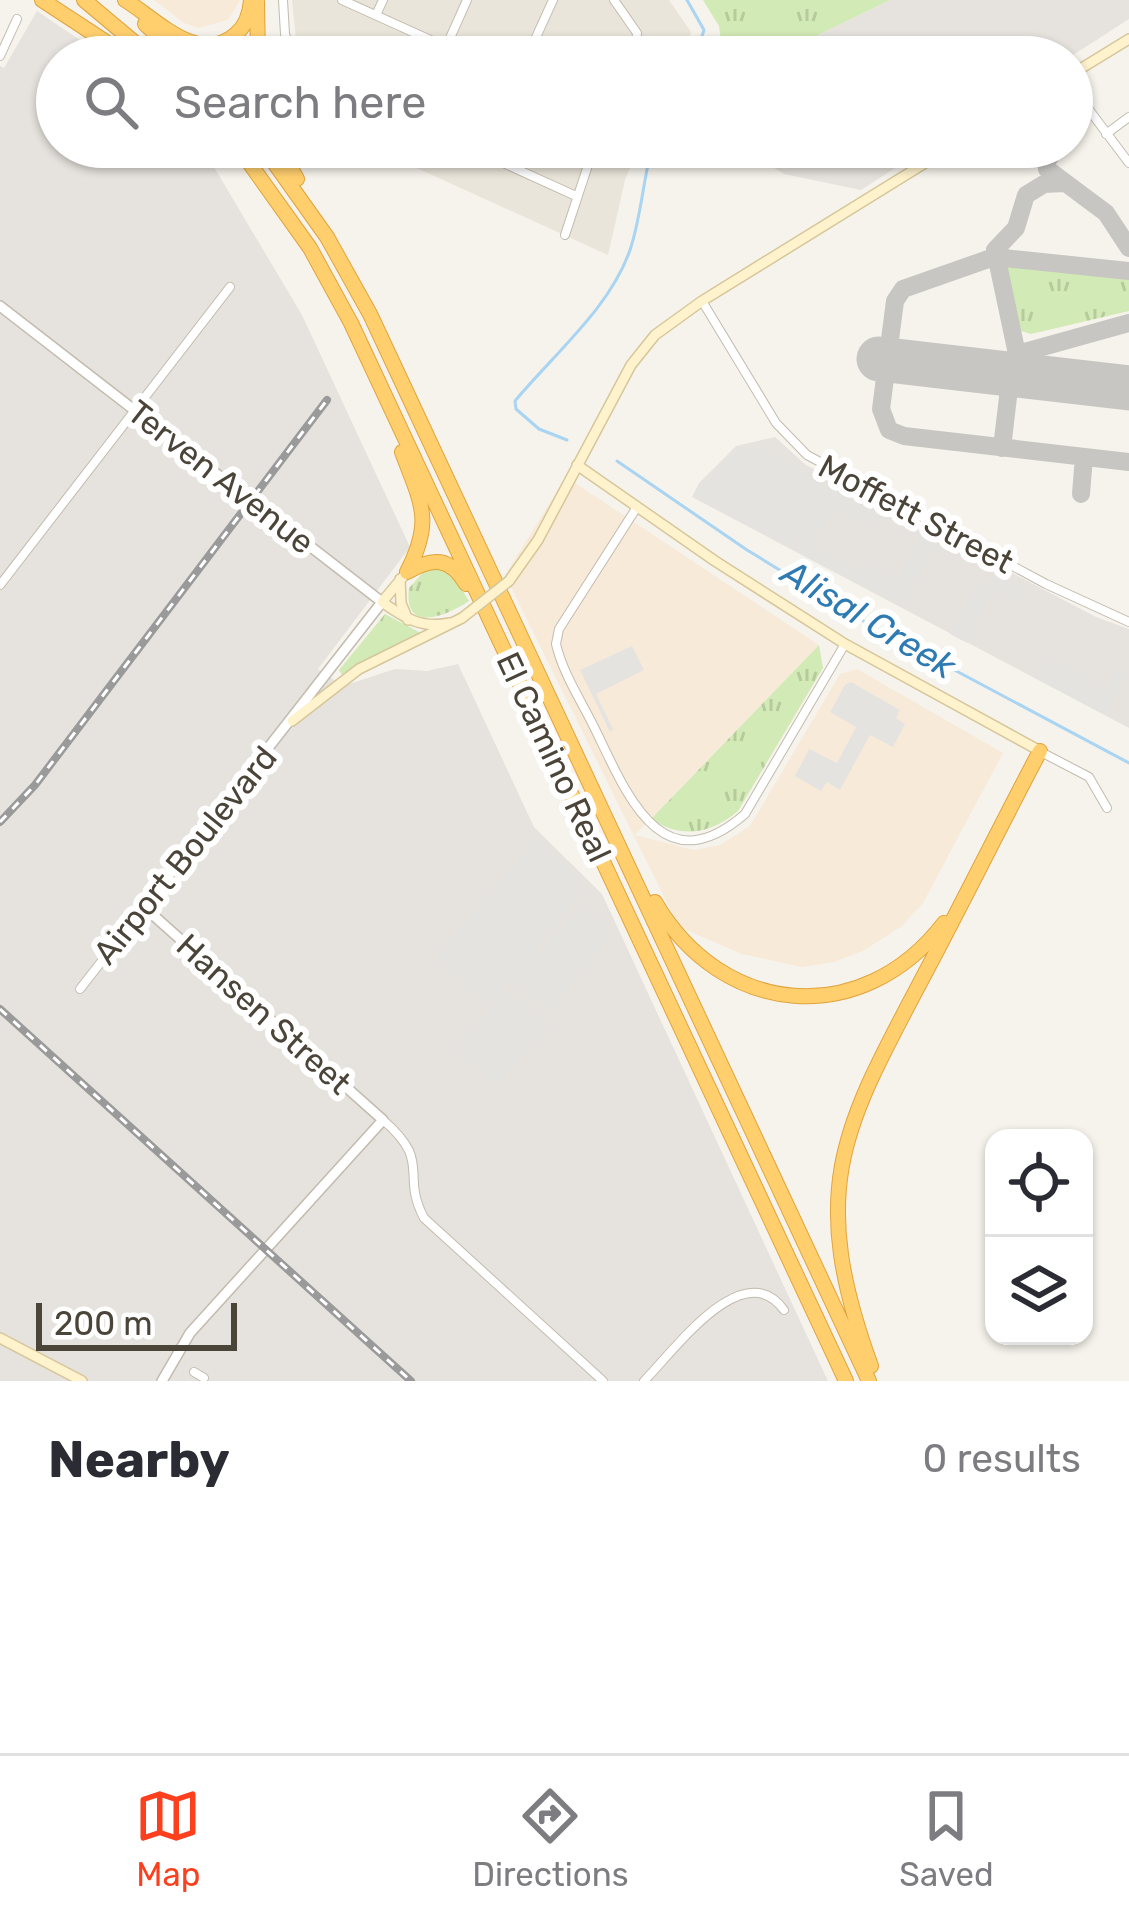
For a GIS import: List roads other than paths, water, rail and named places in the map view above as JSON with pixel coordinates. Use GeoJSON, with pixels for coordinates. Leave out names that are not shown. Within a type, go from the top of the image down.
{"type":"FeatureCollection","features":[{"type":"Feature","properties":{"kind":"highway"},"geometry":{"type":"LineString","coordinates":[[42,0],[97,36]]}},
{"type":"Feature","properties":{"kind":"highway"},"geometry":{"type":"LineString","coordinates":[[84,0],[127,36]]}},
{"type":"Feature","properties":{"kind":"highway"},"geometry":{"type":"LineString","coordinates":[[120,0],[179,36]]}},
{"type":"Feature","properties":{"kind":"highway"},"geometry":{"type":"LineString","coordinates":[[120,0],[159,36]]}},
{"type":"Feature","properties":{"kind":"highway"},"geometry":{"type":"LineString","coordinates":[[232,36],[254,0]]}},
{"type":"Feature","properties":{"kind":"highway"},"geometry":{"type":"LineString","coordinates":[[254,0],[257,36]]}},
{"type":"Feature","properties":{"kind":"highway","name":"El Camino Real"},"geometry":{"type":"LineString","coordinates":[[253,168],[310,248],[370,364],[846,1381]]}},
{"type":"Feature","properties":{"kind":"highway","name":"El Camino Real"},"geometry":{"type":"LineString","coordinates":[[278,168],[327,237],[380,334],[872,1381]]}},
{"type":"Feature","properties":{"kind":"highway"},"geometry":{"type":"LineString","coordinates":[[290,168],[327,237]]}},
{"type":"Feature","properties":{"kind":"highway"},"geometry":{"type":"LineString","coordinates":[[370,364],[422,512],[422,543],[404,576]]}},
{"type":"Feature","properties":{"kind":"highway"},"geometry":{"type":"LineString","coordinates":[[404,576],[434,560],[451,565],[506,654]]}},
{"type":"Feature","properties":{"kind":"highway"},"geometry":{"type":"LineString","coordinates":[[872,1381],[841,1268],[836,1218],[842,1153],[858,1103],[1040,751]]}},
{"type":"Feature","properties":{"kind":"highway"},"geometry":{"type":"LineString","coordinates":[[623,853],[692,953],[730,978],[776,994],[824,995],[874,982],[911,960],[955,910]]}},
{"type":"Feature","properties":{"kind":"main road"},"geometry":{"type":"LineString","coordinates":[[1093,61],[1129,38]]}},
{"type":"Feature","properties":{"kind":"main road","name":"Airport Boulevard"},"geometry":{"type":"LineString","coordinates":[[292,721],[359,669],[462,618],[524,563],[642,350],[702,301],[917,168]]}},
{"type":"Feature","properties":{"kind":"main road"},"geometry":{"type":"LineString","coordinates":[[578,466],[845,644],[1040,751]]}},
{"type":"Feature","properties":{"kind":"main road"},"geometry":{"type":"LineString","coordinates":[[382,602],[404,576]]}},
{"type":"Feature","properties":{"kind":"main road"},"geometry":{"type":"LineString","coordinates":[[404,576],[401,602],[408,620],[433,627],[451,623]]}},
{"type":"Feature","properties":{"kind":"main road","name":"Terven Avenue"},"geometry":{"type":"LineString","coordinates":[[382,602],[408,620]]}},
{"type":"Feature","properties":{"kind":"main road"},"geometry":{"type":"LineString","coordinates":[[0,1338],[82,1381]]}},
{"type":"Feature","properties":{"kind":"street"},"geometry":{"type":"LineString","coordinates":[[283,0],[286,36]]}},
{"type":"Feature","properties":{"kind":"street"},"geometry":{"type":"LineString","coordinates":[[342,0],[422,36]]}},
{"type":"Feature","properties":{"kind":"street"},"geometry":{"type":"LineString","coordinates":[[376,15],[382,0]]}},
{"type":"Feature","properties":{"kind":"street"},"geometry":{"type":"LineString","coordinates":[[451,36],[466,0]]}},
{"type":"Feature","properties":{"kind":"street"},"geometry":{"type":"LineString","coordinates":[[537,36],[553,0]]}},
{"type":"Feature","properties":{"kind":"street"},"geometry":{"type":"LineString","coordinates":[[614,0],[637,36]]}},
{"type":"Feature","properties":{"kind":"street"},"geometry":{"type":"LineString","coordinates":[[0,56],[16,20]]}},
{"type":"Feature","properties":{"kind":"street"},"geometry":{"type":"LineString","coordinates":[[1093,116],[1129,163]]}},
{"type":"Feature","properties":{"kind":"street"},"geometry":{"type":"LineString","coordinates":[[1106,134],[1129,117]]}},
{"type":"Feature","properties":{"kind":"street"},"geometry":{"type":"LineString","coordinates":[[514,168],[576,196]]}},
{"type":"Feature","properties":{"kind":"street"},"geometry":{"type":"LineString","coordinates":[[566,235],[586,168]]}},
{"type":"Feature","properties":{"kind":"street"},"geometry":{"type":"LineString","coordinates":[[0,585],[230,286]]}},
{"type":"Feature","properties":{"kind":"street","name":"Moffett Street"},"geometry":{"type":"LineString","coordinates":[[702,301],[776,423],[807,455],[1046,584],[1129,622]]}},
{"type":"Feature","properties":{"kind":"street","name":"Terven Avenue"},"geometry":{"type":"LineString","coordinates":[[0,306],[382,602]]}},
{"type":"Feature","properties":{"kind":"street"},"geometry":{"type":"LineString","coordinates":[[638,507],[559,629],[556,644],[628,797],[651,825],[668,835],[697,838],[715,835],[745,814],[845,644]]}},
{"type":"Feature","properties":{"kind":"street","name":"Airport Boulevard"},"geometry":{"type":"LineString","coordinates":[[80,989],[382,602]]}},
{"type":"Feature","properties":{"kind":"street"},"geometry":{"type":"LineString","coordinates":[[1040,751],[1089,777],[1107,808]]}},
{"type":"Feature","properties":{"kind":"street","name":"Hansen Street"},"geometry":{"type":"LineString","coordinates":[[144,907],[382,1120]]}},
{"type":"Feature","properties":{"kind":"street"},"geometry":{"type":"LineString","coordinates":[[162,1381],[190,1333],[382,1120],[407,1142],[413,1154],[415,1193],[424,1218],[603,1381]]}},
{"type":"Feature","properties":{"kind":"street"},"geometry":{"type":"LineString","coordinates":[[644,1381],[732,1296],[761,1292],[784,1310]]}},
{"type":"Feature","properties":{"kind":"street"},"geometry":{"type":"LineString","coordinates":[[194,1372],[205,1378]]}},
{"type":"Feature","properties":{"kind":"waterway","name":"Alisal Creek"},"geometry":{"type":"LineString","coordinates":[[687,0],[704,30],[702,36]]}},
{"type":"Feature","properties":{"kind":"waterway","name":"Alisal Creek"},"geometry":{"type":"LineString","coordinates":[[567,440],[539,429],[516,409],[515,401],[595,311],[621,271],[634,237],[648,168]]}},
{"type":"Feature","properties":{"kind":"waterway","name":"Alisal Creek"},"geometry":{"type":"LineString","coordinates":[[617,461],[747,550],[870,625],[1129,763]]}},
{"type":"Feature","properties":{"kind":"railway"},"geometry":{"type":"LineString","coordinates":[[0,822],[35,785],[327,400]]}},
{"type":"Feature","properties":{"kind":"railway"},"geometry":{"type":"LineString","coordinates":[[0,1009],[411,1381]]}}]}
